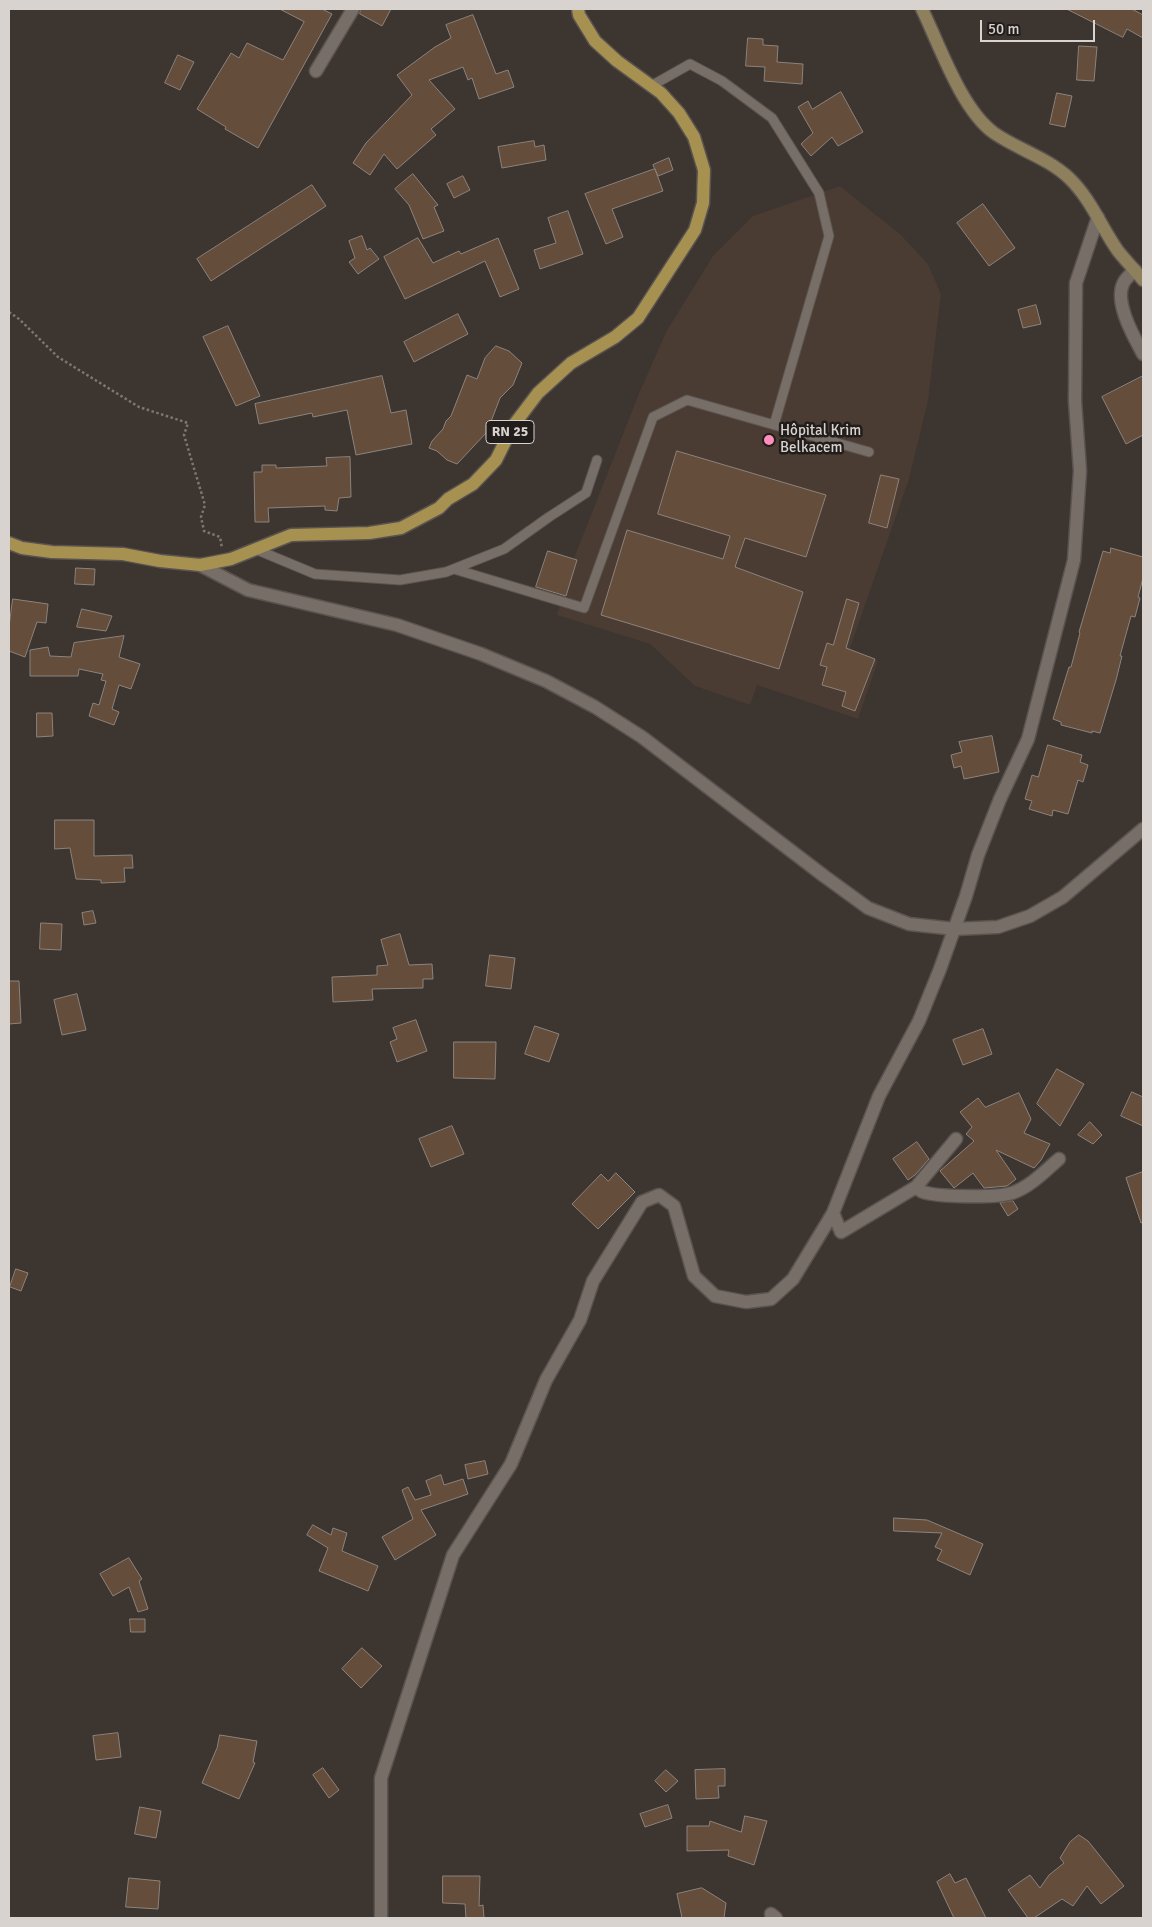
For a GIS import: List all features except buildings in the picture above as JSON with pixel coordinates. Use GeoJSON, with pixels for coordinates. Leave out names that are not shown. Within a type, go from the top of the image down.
{"type":"FeatureCollection","features":[{"type":"Feature","properties":{"kind":"main road","name":"RN 25"},"geometry":{"type":"LineString","coordinates":[[9,542],[22,548],[52,552],[123,554],[200,565],[224,560],[292,535],[369,533],[401,528],[439,508],[448,499],[473,484],[496,460],[513,426],[538,393],[571,363],[615,337],[638,318],[695,230],[703,203],[704,170],[694,137],[679,113],[661,93],[617,61],[595,41],[579,15],[578,9]]}},
{"type":"Feature","properties":{"kind":"main road"},"geometry":{"type":"LineString","coordinates":[[922,9],[967,103],[980,121],[995,134],[1051,164],[1068,177],[1084,194],[1119,251],[1139,275]]}},
{"type":"Feature","properties":{"kind":"street"},"geometry":{"type":"LineString","coordinates":[[316,71],[353,9]]}},
{"type":"Feature","properties":{"kind":"street"},"geometry":{"type":"LineString","coordinates":[[381,1918],[381,1778],[453,1555],[511,1464],[546,1380],[580,1320],[593,1281],[642,1202],[659,1195],[674,1206],[694,1276],[715,1296],[746,1302],[771,1299],[793,1279],[833,1213],[879,1096],[919,1021],[955,929],[978,855],[1000,799],[1028,739],[1074,560],[1080,471],[1075,401],[1076,283],[1098,217]]}},
{"type":"Feature","properties":{"kind":"street"},"geometry":{"type":"LineString","coordinates":[[1139,275],[1123,283],[1122,296],[1126,323],[1143,354]]}},
{"type":"Feature","properties":{"kind":"street"},"geometry":{"type":"LineString","coordinates":[[200,565],[248,590],[397,625],[481,654],[546,681],[595,707],[642,737],[868,908],[909,924],[955,929],[998,927],[1030,916],[1063,897],[1143,829]]}},
{"type":"Feature","properties":{"kind":"street"},"geometry":{"type":"LineString","coordinates":[[833,1213],[841,1232],[916,1187],[956,1139]]}},
{"type":"Feature","properties":{"kind":"street"},"geometry":{"type":"LineString","coordinates":[[916,1187],[922,1192],[950,1195],[986,1196],[1012,1194],[1037,1178],[1059,1159]]}},
{"type":"Feature","properties":{"kind":"lane"},"geometry":{"type":"LineString","coordinates":[[651,86],[690,64],[722,81],[772,118],[819,194],[829,236],[774,425]]}},
{"type":"Feature","properties":{"kind":"lane"},"geometry":{"type":"LineString","coordinates":[[454,569],[584,608],[653,417],[687,400],[869,452]]}},
{"type":"Feature","properties":{"kind":"lane"},"geometry":{"type":"LineString","coordinates":[[254,549],[315,574],[400,580],[446,572],[504,549],[586,493],[596,460]]}},
{"type":"Feature","properties":{"kind":"path"},"geometry":{"type":"LineString","coordinates":[[9,312],[19,318],[58,357],[139,407],[188,423],[184,435],[205,505],[201,517],[204,531],[220,537],[224,560]]}},
{"type":"Feature","properties":{"kind":"shaded area","name":"Hôpital Krim Belkacem"},"geometry":{"type":"Polygon","coordinates":[[[840,186],[901,235],[928,264],[941,294],[928,401],[909,479],[849,651],[878,661],[858,719],[757,685],[750,705],[695,686],[650,644],[557,615],[572,563],[638,396],[666,332],[713,256],[753,216],[840,186]]]}},
{"type":"Feature","properties":{"kind":"place","name":"Hôpital Krim Belkacem"},"geometry":{"type":"Point","coordinates":[769,440]}}]}
